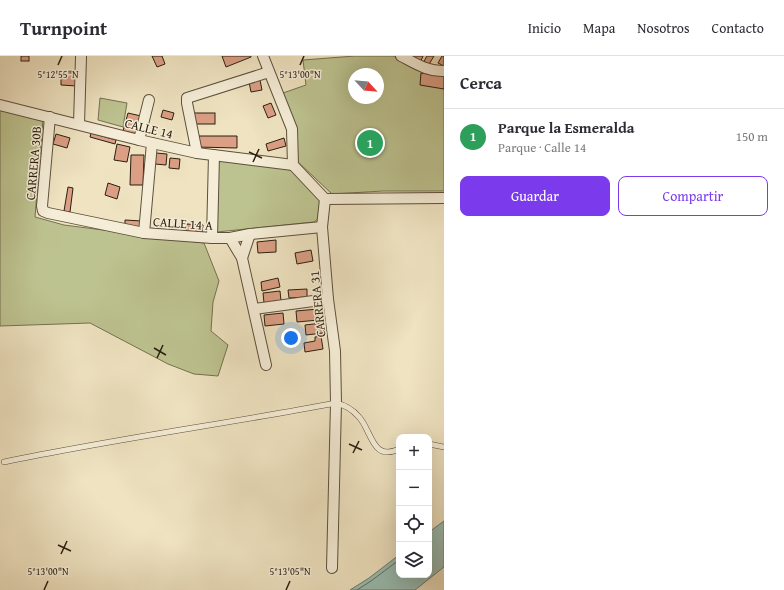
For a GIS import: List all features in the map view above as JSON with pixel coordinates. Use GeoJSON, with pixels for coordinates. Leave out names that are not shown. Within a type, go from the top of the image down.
{"type":"FeatureCollection","features":[{"type":"Feature","properties":{"kind":"street"},"geometry":{"type":"LineString","coordinates":[[263,56],[292,130],[293,166],[325,199],[444,198]]}},
{"type":"Feature","properties":{"kind":"street"},"geometry":{"type":"LineString","coordinates":[[401,56],[422,67],[439,71],[444,70]]}},
{"type":"Feature","properties":{"kind":"street"},"geometry":{"type":"LineString","coordinates":[[78,124],[81,57]]}},
{"type":"Feature","properties":{"kind":"street"},"geometry":{"type":"LineString","coordinates":[[197,153],[187,98],[269,72]]}},
{"type":"Feature","properties":{"kind":"street"},"geometry":{"type":"LineString","coordinates":[[140,140],[149,100]]}},
{"type":"Feature","properties":{"kind":"street","name":"CALLE 14"},"geometry":{"type":"LineString","coordinates":[[0,105],[197,153],[293,166]]}},
{"type":"Feature","properties":{"kind":"street","name":"CARRERA 30B"},"geometry":{"type":"LineString","coordinates":[[43,211],[42,206],[50,118]]}},
{"type":"Feature","properties":{"kind":"street"},"geometry":{"type":"LineString","coordinates":[[144,233],[152,143]]}},
{"type":"Feature","properties":{"kind":"street"},"geometry":{"type":"LineString","coordinates":[[212,238],[214,155]]}},
{"type":"Feature","properties":{"kind":"street","name":"CARRERA 31"},"geometry":{"type":"LineString","coordinates":[[325,199],[322,227],[328,299],[335,351],[336,403],[332,568]]}},
{"type":"Feature","properties":{"kind":"street","name":"CALLE 14 A"},"geometry":{"type":"LineString","coordinates":[[43,211],[144,233],[212,238],[230,238],[250,234],[322,227]]}},
{"type":"Feature","properties":{"kind":"street"},"geometry":{"type":"LineString","coordinates":[[242,258],[250,234]]}},
{"type":"Feature","properties":{"kind":"street"},"geometry":{"type":"LineString","coordinates":[[230,238],[242,258],[266,365]]}},
{"type":"Feature","properties":{"kind":"street"},"geometry":{"type":"LineString","coordinates":[[254,309],[328,299]]}},
{"type":"Feature","properties":{"kind":"lane"},"geometry":{"type":"LineString","coordinates":[[4,462],[336,403],[351,409],[360,418],[373,445],[381,450],[392,452],[396,450]]}},
{"type":"Feature","properties":{"kind":"lane"},"geometry":{"type":"LineString","coordinates":[[432,445],[444,447]]}},
{"type":"Feature","properties":{"kind":"green space"},"geometry":{"type":"Polygon","coordinates":[[[355,56],[393,56],[422,71],[444,71],[444,191],[383,191],[332,194],[298,162],[294,124],[283,93],[306,85],[303,60],[355,56]]]}},
{"type":"Feature","properties":{"kind":"green space"},"geometry":{"type":"Polygon","coordinates":[[[100,98],[127,103],[123,127],[98,120],[100,98]]]}},
{"type":"Feature","properties":{"kind":"green space"},"geometry":{"type":"Polygon","coordinates":[[[0,109],[43,119],[35,217],[64,225],[204,243],[219,281],[213,302],[211,331],[228,345],[218,376],[194,374],[168,364],[90,323],[0,326],[0,109]]]}},
{"type":"Feature","properties":{"kind":"green space"},"geometry":{"type":"Polygon","coordinates":[[[218,158],[293,169],[322,195],[321,216],[314,222],[217,232],[218,158]]]}},
{"type":"Feature","properties":{"kind":"water"},"geometry":{"type":"Polygon","coordinates":[[[444,521],[444,567],[432,577],[432,542],[432,530],[444,521]]]}},
{"type":"Feature","properties":{"kind":"water"},"geometry":{"type":"Polygon","coordinates":[[[396,557],[396,578],[430,578],[415,590],[350,590],[369,578],[396,557]]]}},
{"type":"Feature","properties":{"kind":"building"},"geometry":{"type":"Polygon","coordinates":[[[21,56],[29,56],[29,61],[21,61],[21,56]]]}},
{"type":"Feature","properties":{"kind":"building"},"geometry":{"type":"Polygon","coordinates":[[[152,56],[162,56],[165,64],[157,67],[152,56]]]}},
{"type":"Feature","properties":{"kind":"building"},"geometry":{"type":"Polygon","coordinates":[[[222,56],[251,56],[251,57],[226,67],[222,56]]]}},
{"type":"Feature","properties":{"kind":"building"},"geometry":{"type":"Polygon","coordinates":[[[411,56],[423,56],[420,63],[411,56]]]}},
{"type":"Feature","properties":{"kind":"building"},"geometry":{"type":"Polygon","coordinates":[[[427,56],[434,56],[428,66],[423,63],[427,56]]]}},
{"type":"Feature","properties":{"kind":"building"},"geometry":{"type":"Polygon","coordinates":[[[442,56],[444,56],[444,66],[438,63],[442,56]]]}},
{"type":"Feature","properties":{"kind":"building"},"geometry":{"type":"Polygon","coordinates":[[[421,73],[444,76],[444,89],[420,85],[421,73]]]}},
{"type":"Feature","properties":{"kind":"building"},"geometry":{"type":"Polygon","coordinates":[[[61,74],[78,75],[77,86],[61,85],[61,74]]]}},
{"type":"Feature","properties":{"kind":"building"},"geometry":{"type":"Polygon","coordinates":[[[260,80],[262,90],[251,92],[249,82],[260,80]]]}},
{"type":"Feature","properties":{"kind":"building"},"geometry":{"type":"Polygon","coordinates":[[[271,103],[276,115],[268,118],[263,106],[271,103]]]}},
{"type":"Feature","properties":{"kind":"building"},"geometry":{"type":"Polygon","coordinates":[[[163,110],[174,113],[172,120],[161,117],[163,110]]]}},
{"type":"Feature","properties":{"kind":"building"},"geometry":{"type":"Polygon","coordinates":[[[128,113],[141,116],[137,134],[123,131],[128,113]]]}},
{"type":"Feature","properties":{"kind":"building"},"geometry":{"type":"Polygon","coordinates":[[[192,113],[215,113],[215,124],[192,124],[192,113]]]}},
{"type":"Feature","properties":{"kind":"building"},"geometry":{"type":"Polygon","coordinates":[[[91,133],[116,140],[115,144],[90,137],[91,133]]]}},
{"type":"Feature","properties":{"kind":"building"},"geometry":{"type":"Polygon","coordinates":[[[56,134],[70,138],[67,148],[53,144],[56,134]]]}},
{"type":"Feature","properties":{"kind":"building"},"geometry":{"type":"Polygon","coordinates":[[[198,136],[237,136],[237,148],[197,147],[198,136]]]}},
{"type":"Feature","properties":{"kind":"building"},"geometry":{"type":"Polygon","coordinates":[[[284,138],[286,146],[268,151],[266,144],[284,138]]]}},
{"type":"Feature","properties":{"kind":"building"},"geometry":{"type":"Polygon","coordinates":[[[117,144],[130,147],[127,162],[114,160],[117,144]]]}},
{"type":"Feature","properties":{"kind":"building"},"geometry":{"type":"Polygon","coordinates":[[[156,153],[167,154],[166,165],[155,164],[156,153]]]}},
{"type":"Feature","properties":{"kind":"building"},"geometry":{"type":"Polygon","coordinates":[[[131,155],[144,155],[143,185],[130,185],[131,155]]]}},
{"type":"Feature","properties":{"kind":"building"},"geometry":{"type":"Polygon","coordinates":[[[170,158],[180,159],[179,169],[169,168],[170,158]]]}},
{"type":"Feature","properties":{"kind":"building"},"geometry":{"type":"Polygon","coordinates":[[[108,183],[120,187],[117,199],[105,195],[108,183]]]}},
{"type":"Feature","properties":{"kind":"building"},"geometry":{"type":"Polygon","coordinates":[[[68,187],[73,188],[70,212],[64,211],[68,187]]]}},
{"type":"Feature","properties":{"kind":"building"},"geometry":{"type":"Polygon","coordinates":[[[125,220],[142,221],[142,227],[125,226],[125,220]]]}},
{"type":"Feature","properties":{"kind":"building"},"geometry":{"type":"Polygon","coordinates":[[[187,224],[203,225],[202,233],[186,231],[187,224]]]}},
{"type":"Feature","properties":{"kind":"building"},"geometry":{"type":"Polygon","coordinates":[[[276,240],[276,252],[258,253],[257,242],[276,240]]]}},
{"type":"Feature","properties":{"kind":"building"},"geometry":{"type":"Polygon","coordinates":[[[311,250],[313,261],[297,264],[295,253],[311,250]]]}},
{"type":"Feature","properties":{"kind":"building"},"geometry":{"type":"Polygon","coordinates":[[[278,278],[280,287],[262,291],[261,282],[278,278]]]}},
{"type":"Feature","properties":{"kind":"building"},"geometry":{"type":"Polygon","coordinates":[[[307,289],[307,297],[289,298],[288,290],[307,289]]]}},
{"type":"Feature","properties":{"kind":"building"},"geometry":{"type":"Polygon","coordinates":[[[280,291],[281,301],[264,303],[263,293],[280,291]]]}},
{"type":"Feature","properties":{"kind":"building"},"geometry":{"type":"Polygon","coordinates":[[[318,309],[319,320],[297,322],[296,311],[318,309]]]}},
{"type":"Feature","properties":{"kind":"building"},"geometry":{"type":"Polygon","coordinates":[[[283,313],[284,324],[265,326],[264,315],[283,313]]]}},
{"type":"Feature","properties":{"kind":"building"},"geometry":{"type":"Polygon","coordinates":[[[322,323],[323,333],[306,335],[305,325],[322,323]]]}},
{"type":"Feature","properties":{"kind":"building"},"geometry":{"type":"Polygon","coordinates":[[[321,336],[323,349],[305,352],[304,343],[315,341],[315,337],[321,336]]]}},
{"type":"Feature","properties":{"kind":"place","name":"Parque la Esmeralda"},"geometry":{"type":"Point","coordinates":[370,143]}}]}
